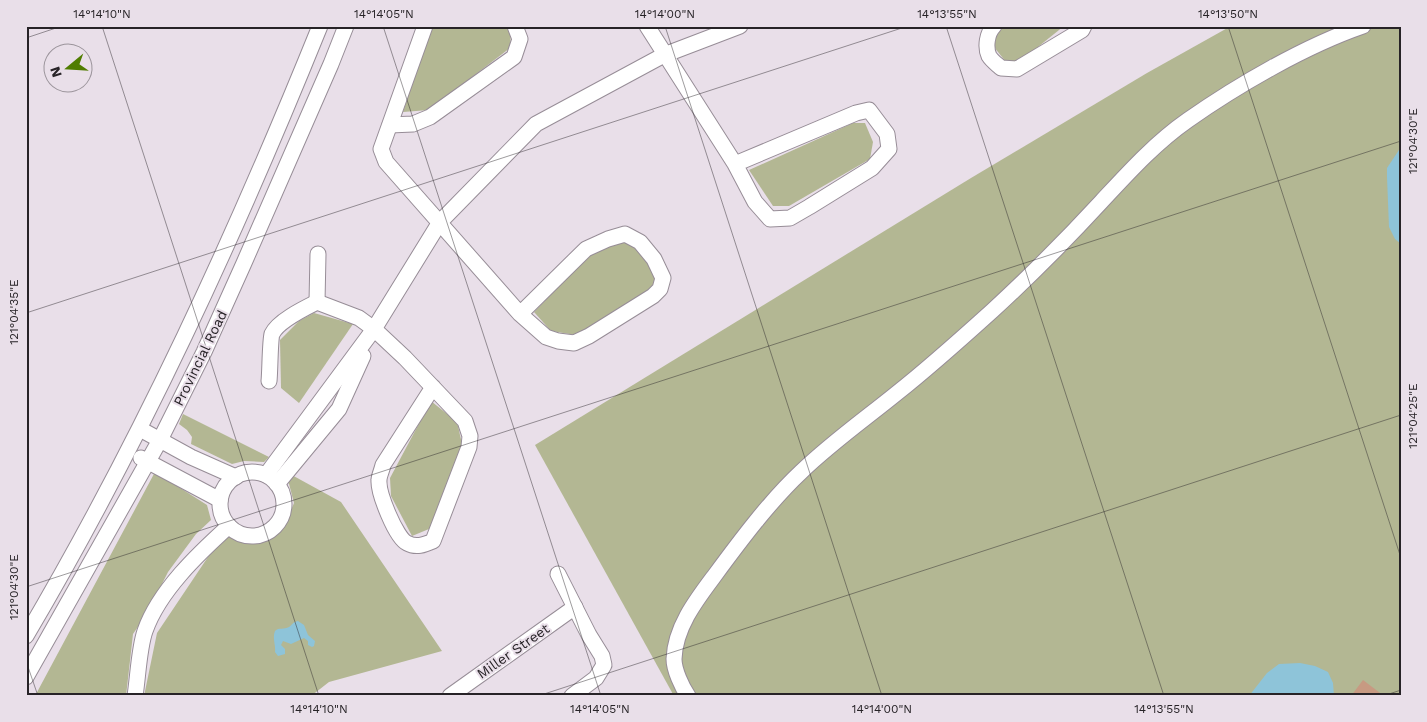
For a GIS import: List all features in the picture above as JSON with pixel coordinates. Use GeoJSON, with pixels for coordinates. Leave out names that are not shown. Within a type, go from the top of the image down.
{"type":"FeatureCollection","features":[{"type":"Feature","properties":{"kind":"street","name":"Provincial Road"},"geometry":{"type":"LineString","coordinates":[[26,677],[148,462],[204,352],[346,26]]}},
{"type":"Feature","properties":{"kind":"street"},"geometry":{"type":"LineString","coordinates":[[425,26],[381,149],[386,162],[520,314],[546,337],[558,342],[574,343],[589,336],[653,296],[660,289],[663,278],[654,259],[640,242],[625,234],[586,249],[520,314]]}},
{"type":"Feature","properties":{"kind":"street"},"geometry":{"type":"LineString","coordinates":[[390,125],[413,124],[430,117],[514,57],[520,39],[515,26]]}},
{"type":"Feature","properties":{"kind":"street"},"geometry":{"type":"LineString","coordinates":[[647,26],[735,164],[755,202],[770,219],[790,218],[872,168],[889,150],[886,134],[869,110],[856,113],[735,164]]}},
{"type":"Feature","properties":{"kind":"street"},"geometry":{"type":"LineString","coordinates":[[271,480],[374,329],[440,222],[536,124],[664,55],[740,26]]}},
{"type":"Feature","properties":{"kind":"street"},"geometry":{"type":"LineString","coordinates":[[994,26],[990,30],[987,43],[989,56],[1001,68],[1016,69],[1082,30],[1084,26]]}},
{"type":"Feature","properties":{"kind":"street"},"geometry":{"type":"LineString","coordinates":[[688,696],[681,683],[674,661],[678,637],[693,605],[731,553],[800,473],[852,428],[936,362],[993,310],[1163,140],[1187,121],[1267,71],[1336,36],[1363,26]]}},
{"type":"Feature","properties":{"kind":"street","name":"Provincial Road"},"geometry":{"type":"LineString","coordinates":[[26,636],[70,562],[140,429],[224,252],[319,29]]}},
{"type":"Feature","properties":{"kind":"street"},"geometry":{"type":"LineString","coordinates":[[319,29],[340,42]]}},
{"type":"Feature","properties":{"kind":"street"},"geometry":{"type":"LineString","coordinates":[[317,302],[318,254]]}},
{"type":"Feature","properties":{"kind":"street"},"geometry":{"type":"LineString","coordinates":[[317,302],[358,318],[374,329],[433,387],[464,421],[470,436],[469,448],[433,541],[422,546],[409,544],[401,540],[381,496],[378,480],[383,465],[433,387]]}},
{"type":"Feature","properties":{"kind":"street"},"geometry":{"type":"LineString","coordinates":[[269,382],[272,334],[290,317],[317,302]]}},
{"type":"Feature","properties":{"kind":"street"},"geometry":{"type":"LineString","coordinates":[[140,429],[191,457],[236,476]]}},
{"type":"Feature","properties":{"kind":"street"},"geometry":{"type":"LineString","coordinates":[[129,451],[220,500]]}},
{"type":"Feature","properties":{"kind":"street"},"geometry":{"type":"LineString","coordinates":[[256,472],[271,480],[282,493],[284,503],[279,521],[274,528],[258,536],[237,533],[223,518],[220,510],[220,500],[228,483],[236,476],[256,472]]}},
{"type":"Feature","properties":{"kind":"street"},"geometry":{"type":"LineString","coordinates":[[135,696],[144,632],[153,613],[178,577],[229,526]]}},
{"type":"Feature","properties":{"kind":"street"},"geometry":{"type":"LineString","coordinates":[[558,574],[602,656],[604,665],[596,678],[572,696]]}},
{"type":"Feature","properties":{"kind":"street","name":"Miller Street"},"geometry":{"type":"LineString","coordinates":[[450,696],[575,607]]}},
{"type":"Feature","properties":{"kind":"green space"},"geometry":{"type":"Polygon","coordinates":[[[431,26],[506,26],[511,31],[510,48],[429,110],[403,112],[431,26]]]}},
{"type":"Feature","properties":{"kind":"green space"},"geometry":{"type":"Polygon","coordinates":[[[1005,26],[1064,26],[1018,63],[1006,62],[994,47],[997,33],[1005,26]]]}},
{"type":"Feature","properties":{"kind":"green space"},"geometry":{"type":"Polygon","coordinates":[[[1231,26],[1401,26],[1401,696],[674,696],[535,445],[971,178],[1147,73],[1231,26]]]}},
{"type":"Feature","properties":{"kind":"green space"},"geometry":{"type":"Polygon","coordinates":[[[853,123],[865,123],[873,142],[870,159],[789,206],[773,206],[749,170],[853,123]]]}},
{"type":"Feature","properties":{"kind":"green space"},"geometry":{"type":"Polygon","coordinates":[[[623,239],[650,258],[656,282],[650,294],[576,335],[551,331],[534,312],[590,254],[623,239]]]}},
{"type":"Feature","properties":{"kind":"green space"},"geometry":{"type":"Polygon","coordinates":[[[314,313],[353,324],[299,403],[281,388],[280,340],[299,321],[314,313]]]}},
{"type":"Feature","properties":{"kind":"green space"},"geometry":{"type":"Polygon","coordinates":[[[431,401],[457,422],[463,448],[429,529],[412,536],[391,496],[390,478],[431,401]]]}},
{"type":"Feature","properties":{"kind":"green space"},"geometry":{"type":"Polygon","coordinates":[[[183,414],[269,457],[264,462],[244,461],[232,464],[191,444],[192,437],[179,424],[183,414]]]}},
{"type":"Feature","properties":{"kind":"green space"},"geometry":{"type":"Polygon","coordinates":[[[155,472],[207,505],[211,520],[196,534],[168,572],[148,612],[133,634],[126,696],[35,696],[155,472]]]}},
{"type":"Feature","properties":{"kind":"green space"},"geometry":{"type":"Polygon","coordinates":[[[290,474],[341,502],[442,651],[329,682],[311,696],[144,696],[157,633],[212,551],[228,534],[238,541],[251,542],[267,537],[284,527],[294,503],[288,480],[290,474]]]}},
{"type":"Feature","properties":{"kind":"water"},"geometry":{"type":"Polygon","coordinates":[[[1401,147],[1401,244],[1395,239],[1389,227],[1387,168],[1401,147]]]}},
{"type":"Feature","properties":{"kind":"water"},"geometry":{"type":"Polygon","coordinates":[[[298,621],[304,625],[308,635],[315,641],[314,646],[308,645],[308,641],[304,638],[291,644],[283,641],[281,645],[285,649],[285,654],[278,656],[275,652],[275,631],[287,628],[298,621]]]}},
{"type":"Feature","properties":{"kind":"water"},"geometry":{"type":"Polygon","coordinates":[[[1300,663],[1315,666],[1328,672],[1333,683],[1334,696],[1249,696],[1267,673],[1279,664],[1300,663]]]}},
{"type":"Feature","properties":{"kind":"building"},"geometry":{"type":"Polygon","coordinates":[[[1363,680],[1384,696],[1351,696],[1363,680]]]}}]}
